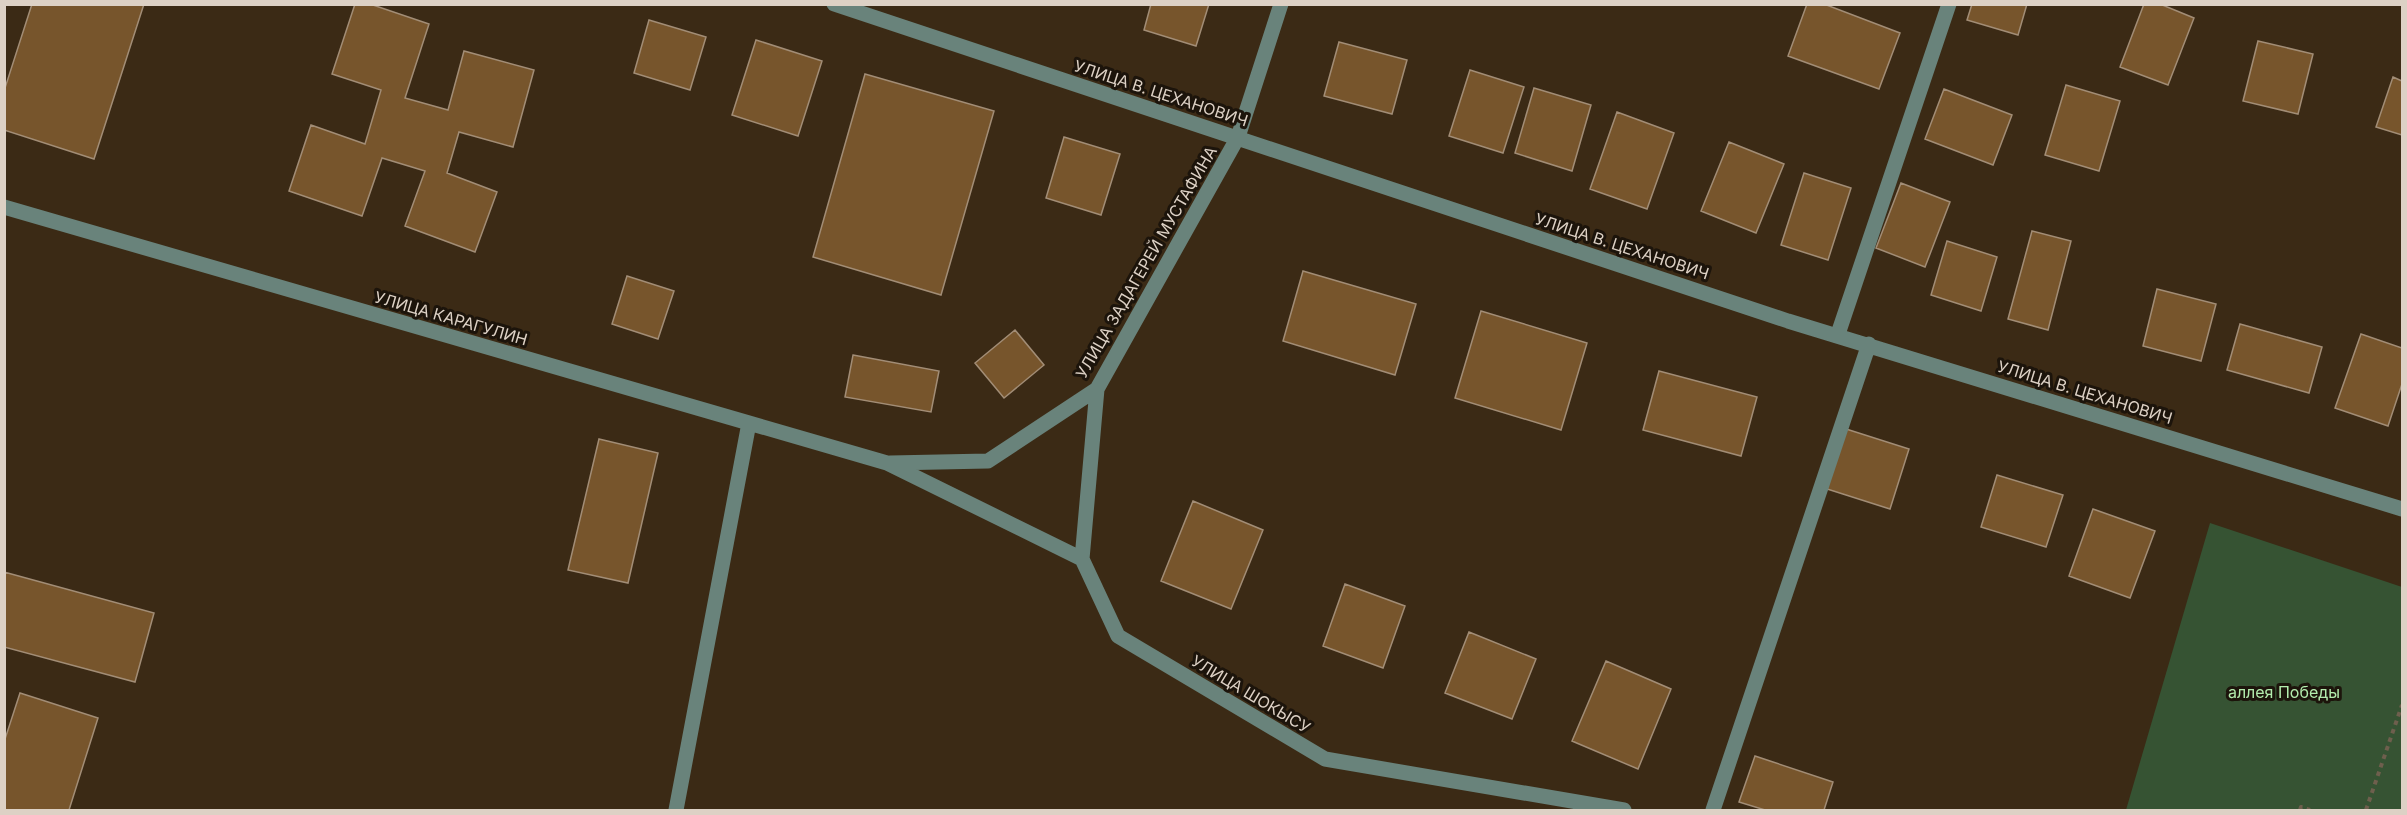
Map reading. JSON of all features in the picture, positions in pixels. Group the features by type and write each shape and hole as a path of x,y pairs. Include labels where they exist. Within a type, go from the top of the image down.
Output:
{"street":[{"name":"УЛИЦА В. ЦЕХАНОВИЧ","path":"834,4 1788,321 1838,334 2403,509"},
{"name":"УЛИЦА ЗАДАГЕРЕЙ МУСТАФИНА","path":"887,463 988,462 1097,389 1238,137 1281,4"},
{"path":"1838,334 1948,4"},
{"name":"УЛИЦА КАРАГУЛИН","path":"4,207 887,463"},
{"path":"1713,810 1869,344"},
{"path":"887,463 1082,559 1097,389"},
{"path":"676,810 749,423"},
{"name":"УЛИЦА ШОКЫСУ","path":"1082,559 1118,636 1325,759 1624,810"}],"path":[{"path":"2366,810 2403,705"},
{"path":"2300,810 2301,807 2310,810"}],"green space":[{"name":"аллея Победы","path":"2210,523 2402,587 2402,810 2126,810"}],"building":[{"path":"32,4 144,4 94,159 4,130 4,91"},
{"path":"355,4 370,4 429,24 405,98 448,110 464,51 534,70 513,147 459,132 447,173 497,192 475,252 405,226 425,171 382,158 362,216 289,191 311,125 365,144 381,90 332,74"},
{"path":"1151,4 1209,4 1196,46 1144,30"},
{"path":"1807,4 1824,4 1900,33 1879,89 1788,56"},
{"path":"1972,4 2027,4 2018,35 1967,20"},
{"path":"2144,4 2160,4 2194,18 2168,85 2120,67"},
{"path":"649,20 706,37 690,90 634,73"},
{"path":"756,40 822,61 798,136 732,115"},
{"path":"2258,41 2313,54 2298,114 2243,101"},
{"path":"1339,42 1407,60 1392,114 1324,96"},
{"path":"1470,70 1524,87 1503,153 1449,136"},
{"path":"865,74 994,111 941,295 813,257"},
{"path":"2393,77 2402,81 2402,135 2376,127"},
{"path":"2066,85 2120,101 2099,171 2045,155"},
{"path":"1534,88 1591,105 1572,171 1515,153"},
{"path":"1944,89 2012,115 1993,165 1925,139"},
{"path":"1617,112 1674,133 1647,209 1590,189"},
{"path":"1064,137 1120,154 1101,215 1046,198"},
{"path":"1729,142 1784,164 1756,233 1701,211"},
{"path":"1804,173 1851,188 1828,260 1781,245"},
{"path":"1901,183 1950,202 1925,267 1876,248"},
{"path":"2032,231 2071,241 2048,330 2008,319"},
{"path":"1947,241 1997,257 1981,311 1931,295"},
{"path":"1303,271 1416,304 1395,375 1283,341"},
{"path":"627,276 674,291 658,339 612,324"},
{"path":"2157,289 2216,304 2201,361 2143,346"},
{"path":"1481,311 1587,343 1561,430 1455,398"},
{"path":"2240,324 2322,347 2309,393 2227,370"},
{"path":"1015,330 1044,365 1004,398 975,363"},
{"path":"2361,334 2402,348 2402,384 2388,426 2335,408"},
{"path":"853,355 939,371 931,412 845,397"},
{"path":"1659,371 1757,397 1741,456 1643,430"},
{"path":"1843,428 1909,449 1890,509 1824,488"},
{"path":"599,439 658,453 628,583 568,570"},
{"path":"1997,475 2063,495 2046,547 1981,527"},
{"path":"1193,501 1263,530 1231,609 1161,581"},
{"path":"2093,509 2155,531 2130,598 2069,576"},
{"path":"4,572 154,613 135,682 4,647"},
{"path":"1345,584 1405,606 1383,668 1323,646"},
{"path":"1469,632 1536,659 1512,719 1445,693"},
{"path":"1606,661 1671,689 1638,769 1572,741"},
{"path":"20,693 98,718 69,810 4,810 4,742"},
{"path":"1755,756 1833,782 1824,810 1765,810 1739,802"}]}
